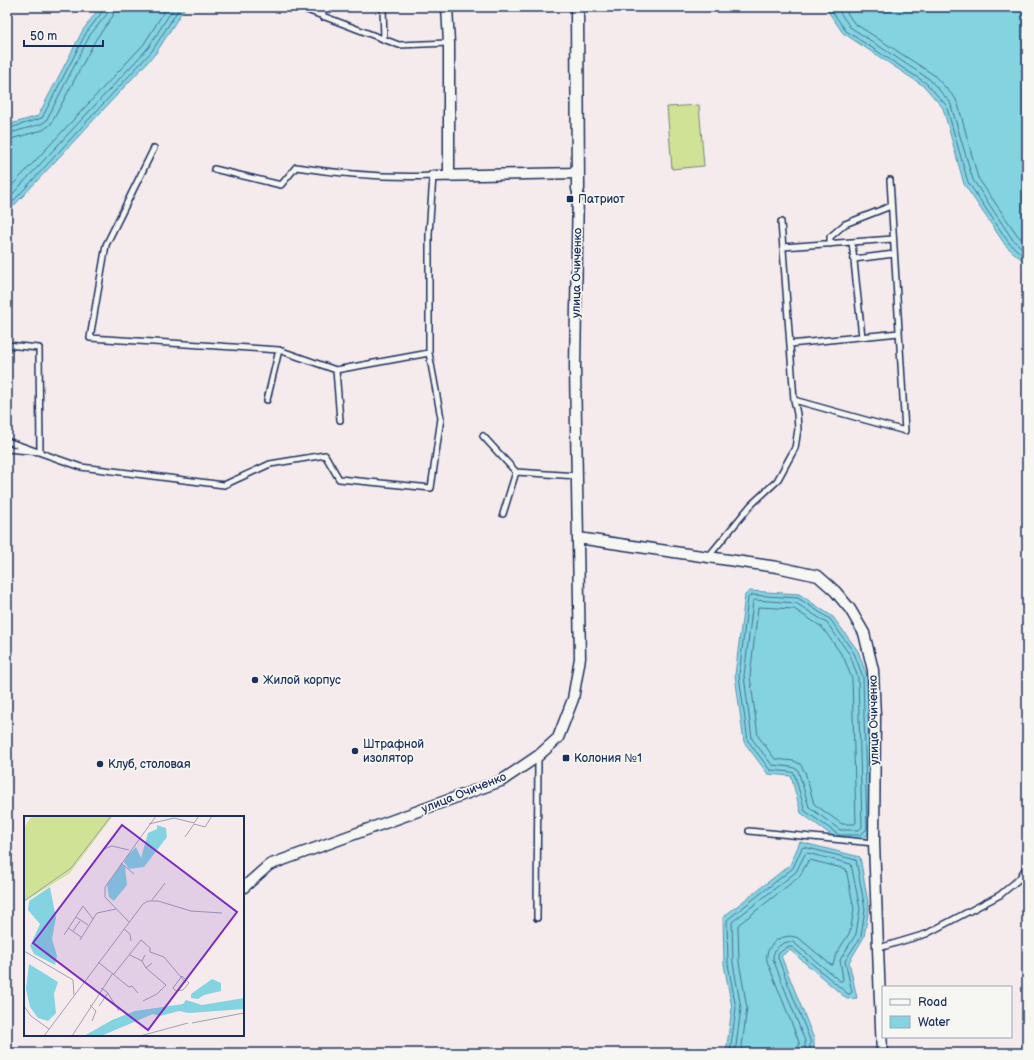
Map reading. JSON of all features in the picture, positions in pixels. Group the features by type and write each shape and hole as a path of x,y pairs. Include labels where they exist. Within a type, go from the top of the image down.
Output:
{"street":[{"path":"447,7 449,43 450,176"},
{"name":"улица Очиченко","path":"244,887 269,865 501,781 538,756 558,738 573,699 580,658 575,367 578,189 577,7"},
{"path":"433,176 578,173"},
{"name":"улица Очиченко","path":"578,538 777,567 818,576 835,591 850,609 864,633 872,670 875,717 874,843 882,1053"}],"lane":[{"path":"299,7 399,45 449,43"},
{"path":"322,7 323,17"},
{"path":"383,7 384,40"},
{"path":"154,148 106,246 90,338 279,350 336,370 429,353"},
{"path":"7,441 81,467 224,485 270,464 325,455 339,479 431,488 441,418 429,353 429,234 433,176 408,177 329,172 296,167 281,185 214,169"},
{"path":"794,400 905,431 890,180"},
{"path":"830,244 830,237 845,224 891,206"},
{"path":"707,557 751,505 777,481 795,448 798,429 794,400 781,222"},
{"path":"783,247 893,239"},
{"path":"852,242 862,337"},
{"path":"854,259 894,254"},
{"path":"790,344 899,333"},
{"path":"7,344 39,348 40,452"},
{"path":"267,400 279,350"},
{"path":"336,370 340,420"},
{"path":"483,436 516,472 577,476"},
{"path":"7,449 40,452"},
{"path":"503,514 516,472"},
{"path":"537,918 538,756"},
{"path":"749,831 874,843"},
{"path":"879,948 926,934 1000,895 1019,879 1027,866"}],"green space":[{"path":"699,105 704,166 672,169 667,107"}],"water":[{"path":"100,7 185,7 156,53 7,213 7,125 38,116 83,30"},
{"path":"825,7 1027,7 1027,264 1006,246 964,184 943,108 924,86 843,33"},
{"path":"750,591 799,594 833,617 858,651 867,676 871,833 861,839 837,839 801,813 791,776 768,774 744,742 735,675 745,595"},
{"path":"800,842 860,857 869,908 864,937 849,962 857,998 847,999 790,950 781,956 814,1039 814,1053 726,1053 732,1008 724,964 723,917 790,865"}],"place":[{"name":"Патриот","path":"570,199"},
{"name":"Жилой корпус","path":"255,680"},
{"name":"Штрафной изолятор","path":"355,751"},
{"name":"Колония №1","path":"566,758"},
{"name":"Клуб, столовая","path":"100,764"}]}
